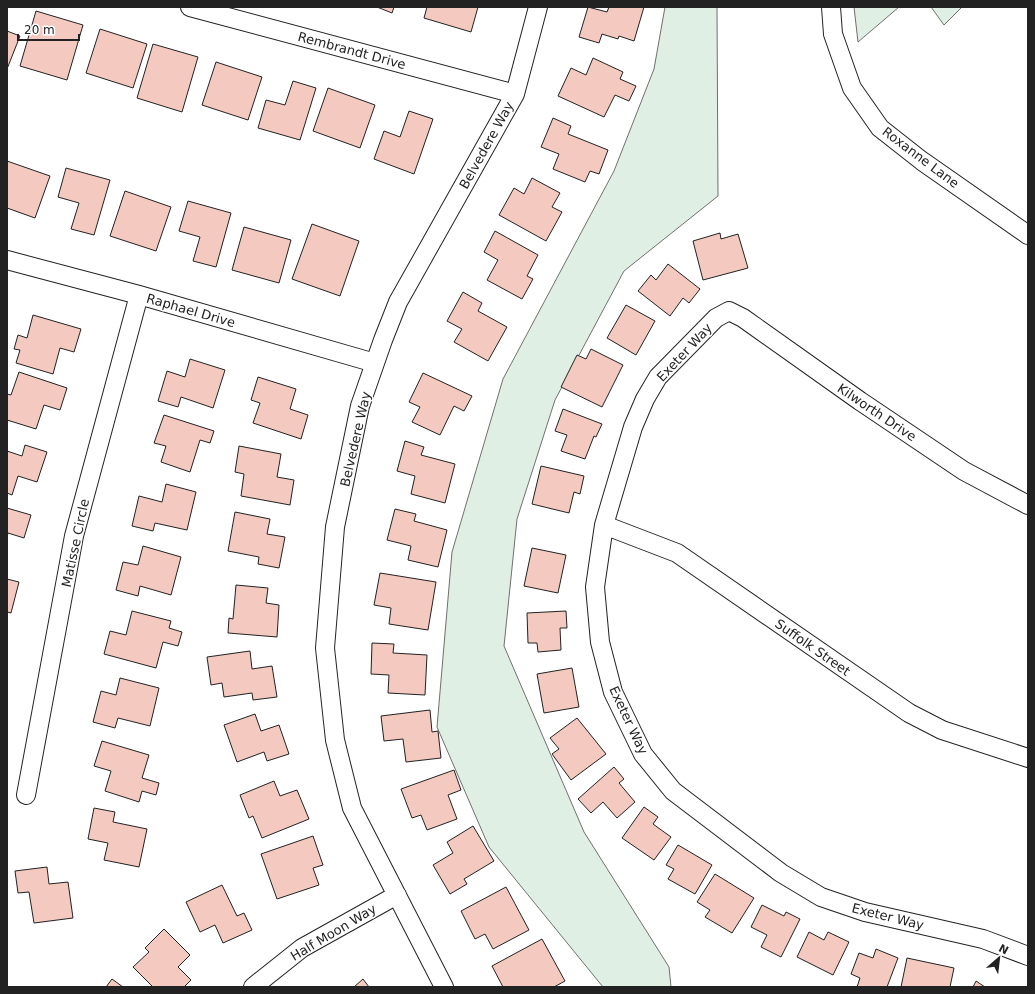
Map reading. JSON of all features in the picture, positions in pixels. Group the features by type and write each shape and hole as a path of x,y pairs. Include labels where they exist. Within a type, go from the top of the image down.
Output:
{"street":[{"name":"Rembrandt Drive","path":"190,7 514,94"},
{"name":"Belvedere Way","path":"444,987 352,808 335,740 325,648 335,527 360,406 398,302 514,94 538,7"},
{"name":"Roxanne Lane","path":"831,7 832,34 852,88 880,128 922,161 1028,235"},
{"name":"Raphael Drive","path":"7,260 139,295 375,363"},
{"name":"Matisse Circle","path":"26,795 74,536 139,295"},
{"name":"Kilworth Drive","path":"729,311 743,318 860,401 964,471 1028,505"},
{"name":"Exeter Way","path":"729,311 716,318 658,377 645,399 633,427 604,525 595,587 600,642 613,692 643,754 674,791 781,873 821,897 865,912 983,939 1028,956"},
{"name":"Suffolk Street","path":"604,525 677,553 909,713 942,730 1028,758"},
{"name":"Half Moon Way","path":"253,987 302,948 397,895"}],"green space":[{"path":"665,7 717,7 718,196 624,271 555,400 517,519 504,646 584,832 669,967 671,987 603,987 489,847 437,727 452,552 503,379 614,171 654,69"},
{"path":"854,7 899,7 858,42"},
{"path":"931,7 962,7 944,25"}],"building":[{"path":"377,7 394,7 392,13"},
{"path":"427,7 478,7 471,32 424,18"},
{"path":"588,7 607,12 609,7 644,7 634,41 619,36 618,39 602,34 599,43 579,37"},
{"path":"36,11 83,25 67,80 20,66"},
{"path":"100,29 147,44 133,88 86,73"},
{"path":"7,31 20,36 7,69"},
{"path":"153,44 198,57 182,112 137,98"},
{"path":"593,58 623,72 620,79 636,86 629,101 615,95 604,117 558,96 571,68 586,75"},
{"path":"216,62 262,77 248,120 202,105"},
{"path":"293,81 316,88 300,140 258,128 266,100 285,105"},
{"path":"328,88 375,105 360,148 313,131"},
{"path":"409,111 433,119 414,174 374,159 384,131 400,137"},
{"path":"553,118 571,126 568,134 608,150 599,174 590,171 585,182 553,169 559,154 541,147"},
{"path":"7,161 50,176 35,218 7,208"},
{"path":"66,168 110,180 94,235 71,229 79,203 58,197"},
{"path":"532,178 560,193 552,207 562,212 546,241 499,215 514,188 524,194"},
{"path":"125,191 171,207 156,251 110,236"},
{"path":"188,201 231,213 216,267 193,261 200,237 179,231"},
{"path":"312,224 359,241 340,296 292,279"},
{"path":"244,227 291,240 279,283 232,270"},
{"path":"495,231 538,255 527,276 533,279 522,299 487,280 498,260 484,252"},
{"path":"720,233 721,239 738,234 748,268 703,280 693,241"},
{"path":"668,264 700,289 689,303 683,298 670,316 638,291 651,275 656,280"},
{"path":"463,292 482,303 478,311 507,327 488,361 454,342 462,329 447,321"},
{"path":"626,305 655,321 636,355 607,338"},
{"path":"33,315 81,329 74,352 60,348 53,374 16,363 20,350 14,349 18,335 27,338"},
{"path":"591,349 623,365 602,407 561,387 577,355 586,359"},
{"path":"190,359 225,370 213,408 181,397 178,407 158,401 167,371 185,377"},
{"path":"19,372 67,388 60,410 44,405 36,429 7,420 7,394 11,395"},
{"path":"423,373 472,396 464,411 454,406 440,435 412,422 420,407 409,402"},
{"path":"258,377 296,389 290,409 308,415 301,439 253,423 260,403 251,400"},
{"path":"563,409 602,424 596,437 594,436 585,459 561,451 567,435 555,431"},
{"path":"164,415 214,431 210,443 200,440 190,472 161,462 166,446 154,443"},
{"path":"405,441 424,447 421,455 455,464 445,503 411,494 415,476 397,471"},
{"path":"25,445 47,452 37,482 18,476 12,495 7,493 7,451 22,456"},
{"path":"239,446 281,454 277,477 294,480 290,505 241,496 244,474 235,472"},
{"path":"541,466 584,476 580,494 574,492 569,513 532,504"},
{"path":"166,484 196,492 187,530 155,523 153,531 132,526 139,496 162,502"},
{"path":"7,508 31,515 24,538 8,533 7,537"},
{"path":"395,509 416,514 414,521 447,530 438,567 408,560 411,546 387,540"},
{"path":"235,512 270,519 267,534 285,537 279,568 258,564 259,557 228,551"},
{"path":"143,546 181,557 171,595 140,586 138,596 116,590 123,562 138,565"},
{"path":"532,548 566,555 558,593 524,586"},
{"path":"380,573 436,582 428,630 389,624 391,608 374,605"},
{"path":"7,579 19,582 11,613 7,612"},
{"path":"236,585 268,588 266,603 279,605 277,637 228,633 229,618 233,619"},
{"path":"132,611 171,621 169,628 182,632 178,646 163,642 156,668 104,654 110,631 126,635"},
{"path":"566,611 567,628 560,628 561,650 538,652 537,643 528,643 527,613"},
{"path":"372,643 394,644 393,653 427,655 425,695 388,693 389,675 371,674"},
{"path":"250,651 252,669 272,666 277,697 253,700 252,693 224,697 222,683 211,685 207,657"},
{"path":"572,668 579,707 544,713 537,674"},
{"path":"120,678 159,688 150,726 118,718 115,728 93,722 101,691 116,695"},
{"path":"430,710 432,732 438,731 441,758 406,762 403,739 384,741 381,716"},
{"path":"255,714 261,731 279,725 289,754 267,761 264,752 237,762 224,725"},
{"path":"577,718 606,754 571,780 552,754 559,749 550,738"},
{"path":"102,741 149,755 142,778 159,783 156,795 142,791 139,802 105,791 111,771 94,766"},
{"path":"614,767 624,779 619,783 635,802 617,818 603,802 591,813 578,799"},
{"path":"454,770 461,790 448,795 457,819 427,830 421,815 412,818 401,789"},
{"path":"274,781 280,796 297,790 309,819 262,838 253,816 249,818 240,795"},
{"path":"644,807 658,817 653,824 671,837 654,860 622,838"},
{"path":"94,808 115,812 113,822 147,829 139,867 104,860 108,843 88,839"},
{"path":"473,826 494,861 464,879 467,884 450,894 433,865 453,853 447,842"},
{"path":"313,836 323,865 313,868 319,885 277,899 261,854"},
{"path":"678,845 712,865 695,894 668,879 674,869 666,865"},
{"path":"47,867 49,884 68,882 73,918 34,923 29,892 18,893 15,871"},
{"path":"715,874 754,898 732,933 705,917 710,910 697,902"},
{"path":"222,885 237,916 244,913 252,930 223,943 215,925 200,932 186,902"},
{"path":"506,887 529,930 493,949 485,934 475,939 461,911"},
{"path":"762,905 784,916 786,912 800,919 781,957 761,947 767,935 751,927"},
{"path":"164,929 190,955 178,967 191,980 184,987 153,987 133,967 149,952 145,948"},
{"path":"809,932 824,940 828,932 849,942 833,975 797,957"},
{"path":"542,939 565,981 554,987 503,987 492,966"},
{"path":"876,949 898,958 887,987 857,987 860,978 851,974 859,953 873,958"},
{"path":"907,958 954,968 950,987 901,987"},
{"path":"112,979 123,987 106,987"},
{"path":"363,979 369,987 354,987"},
{"path":"976,981 985,987 973,987"}]}
